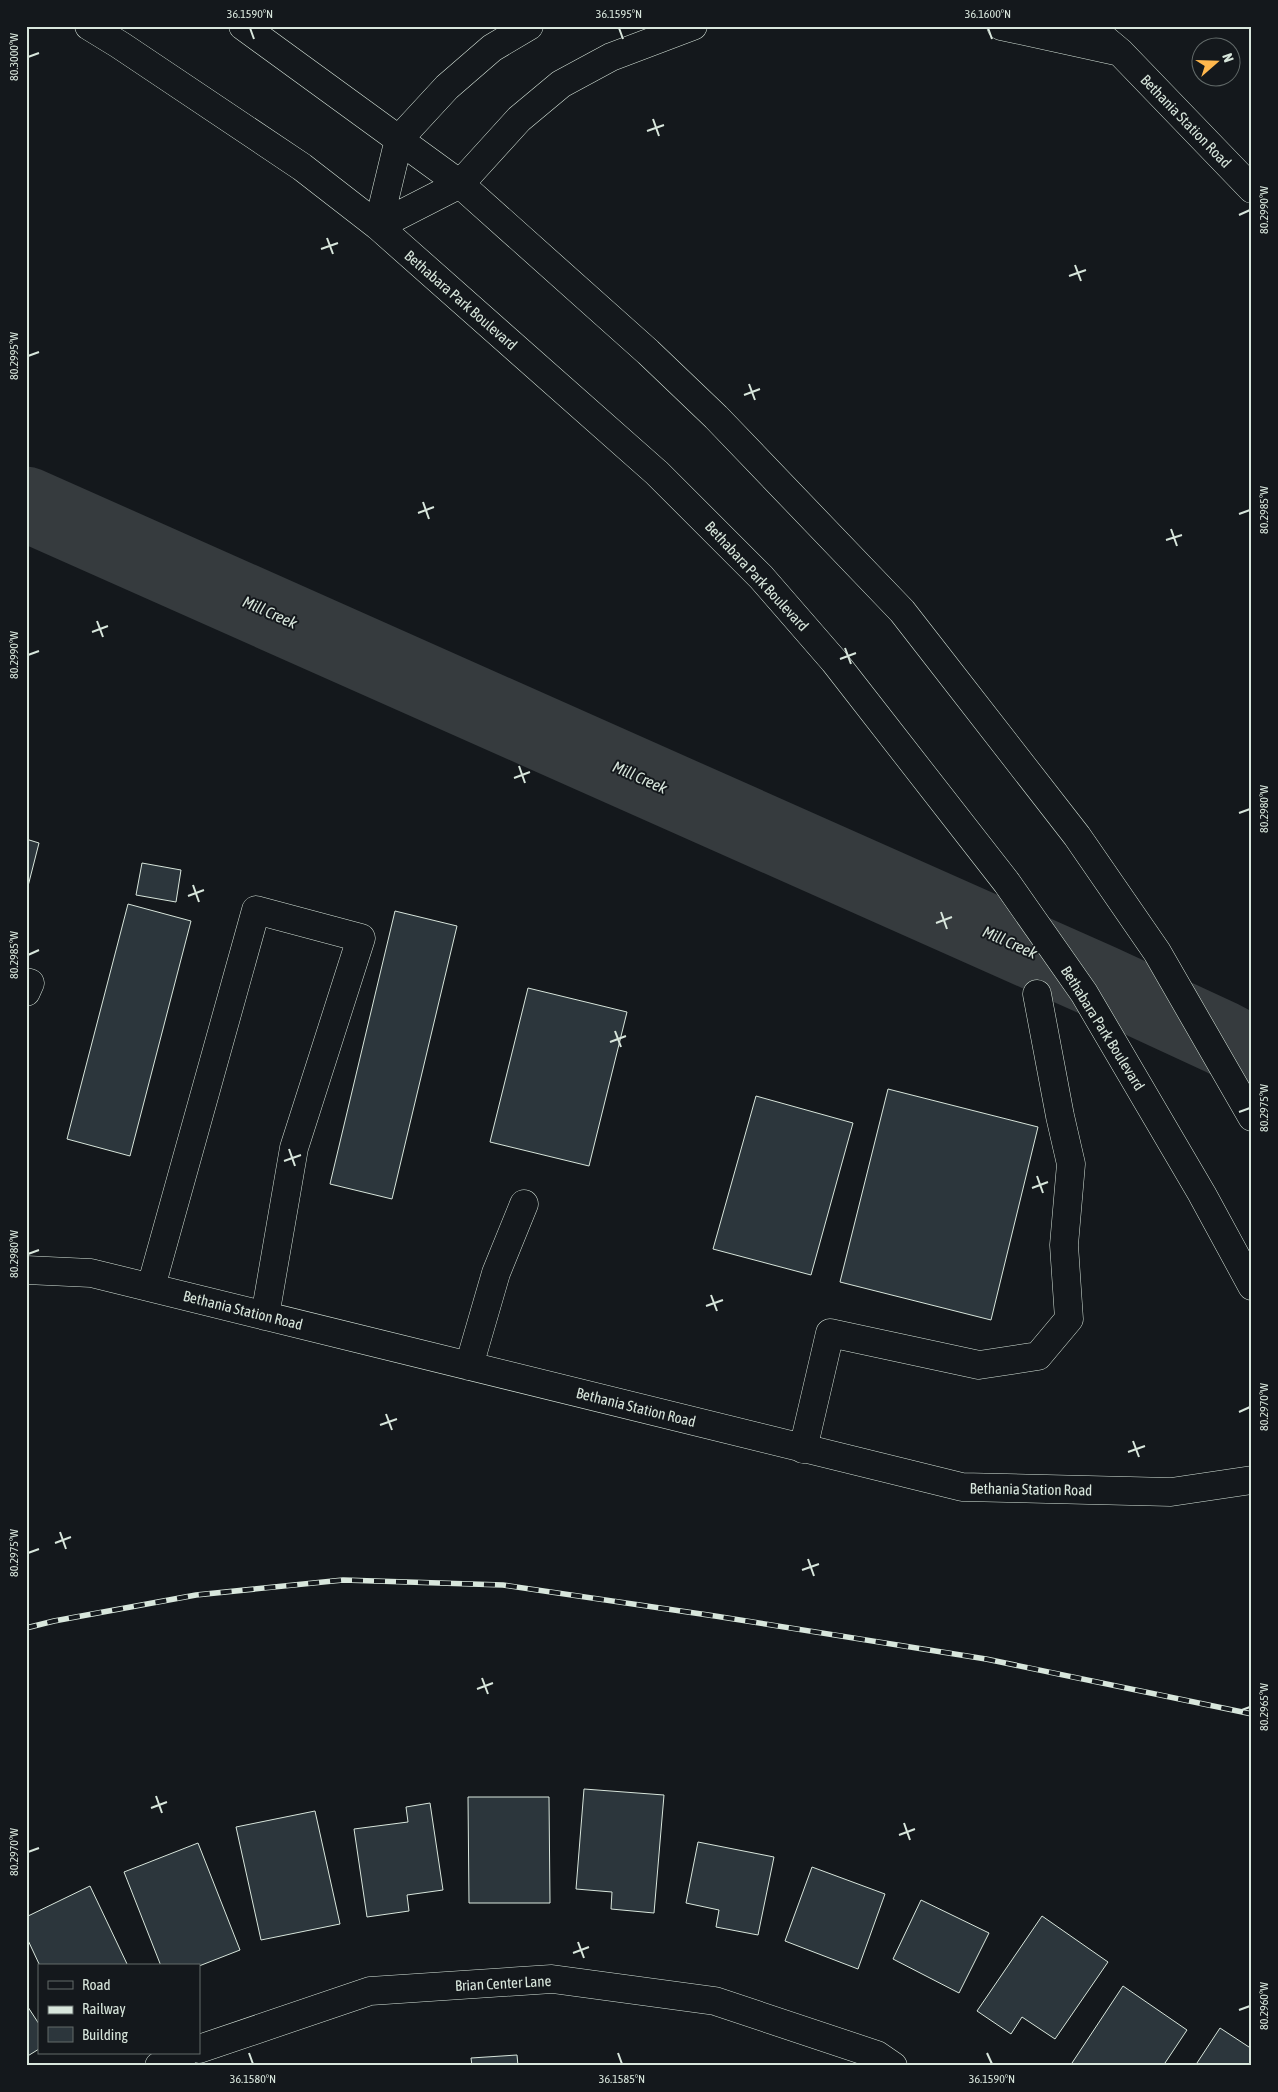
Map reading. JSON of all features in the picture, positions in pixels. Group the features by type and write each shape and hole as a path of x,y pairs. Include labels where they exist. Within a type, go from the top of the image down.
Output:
{"street":[{"name":"Bethabara Park Boulevard","path":"89,26 302,167 378,226 658,474 761,577 834,660 1007,883 1084,993 1202,1194 1252,1286"},
{"path":"243,26 460,184 648,352 716,417 902,611 1076,836 1157,952 1252,1117"},
{"path":"378,226 399,140 447,88 492,48 529,26"},
{"path":"378,226 460,184 519,118 561,84 610,57 693,26"},
{"path":"1001,26 1120,52"},
{"name":"Bethania Station Road","path":"1089,26 1120,52 1252,189"},
{"path":"151,1288 256,910 361,938 294,1148 265,1316"},
{"path":"26,982 30,983 26,992"},
{"path":"804,1448 830,1333 979,1365 1038,1356 1068,1319 1064,1245 1071,1164 1037,994"},
{"path":"469,1366 496,1273 524,1204"},
{"name":"Bethania Station Road","path":"26,1270 91,1273 962,1487 1171,1492 1252,1480"},
{"name":"Brian Center Lane","path":"200,2049 370,1991 552,1979 715,2002 877,2055 893,2066"},
{"path":"159,2066 183,2054"}],"building":[{"path":"26,839 39,843 26,894"},
{"path":"142,863 181,870 176,902 136,895"},
{"path":"128,904 191,921 130,1156 67,1139"},
{"path":"395,911 457,926 392,1199 330,1184"},
{"path":"528,988 627,1012 589,1166 490,1142"},
{"path":"888,1089 1038,1127 991,1320 840,1282"},
{"path":"756,1096 853,1123 811,1275 713,1249"},
{"path":"584,1789 664,1795 654,1913 611,1909 612,1892 576,1889"},
{"path":"468,1797 549,1797 550,1903 469,1903"},
{"path":"430,1803 443,1890 407,1895 409,1911 367,1917 354,1829 408,1822 406,1807"},
{"path":"315,1811 340,1924 261,1940 236,1827"},
{"path":"698,1842 774,1857 758,1935 716,1927 719,1910 686,1903"},
{"path":"198,1843 240,1950 200,1966 200,1964 160,1964 124,1872"},
{"path":"812,1867 885,1894 858,1969 785,1941"},
{"path":"90,1886 127,1964 39,1964 26,1936 26,1917"},
{"path":"921,1900 989,1933 959,1993 893,1959"},
{"path":"1042,1916 1108,1962 1055,2039 1022,2017 1011,2034 977,2011"},
{"path":"1123,1986 1187,2030 1163,2066 1070,2066"},
{"path":"26,2004 38,2022 38,2050 26,2057"},
{"path":"1220,2028 1252,2049 1252,2066 1195,2066"},
{"path":"517,2055 518,2066 472,2066 471,2058"}],"waterway":[{"name":"Mill Creek","path":"26,504 1101,982 1222,1038 1252,1054"}],"railway":[{"path":"26,1628 54,1621 196,1595 343,1580 503,1585 986,1659 1252,1714"}]}
